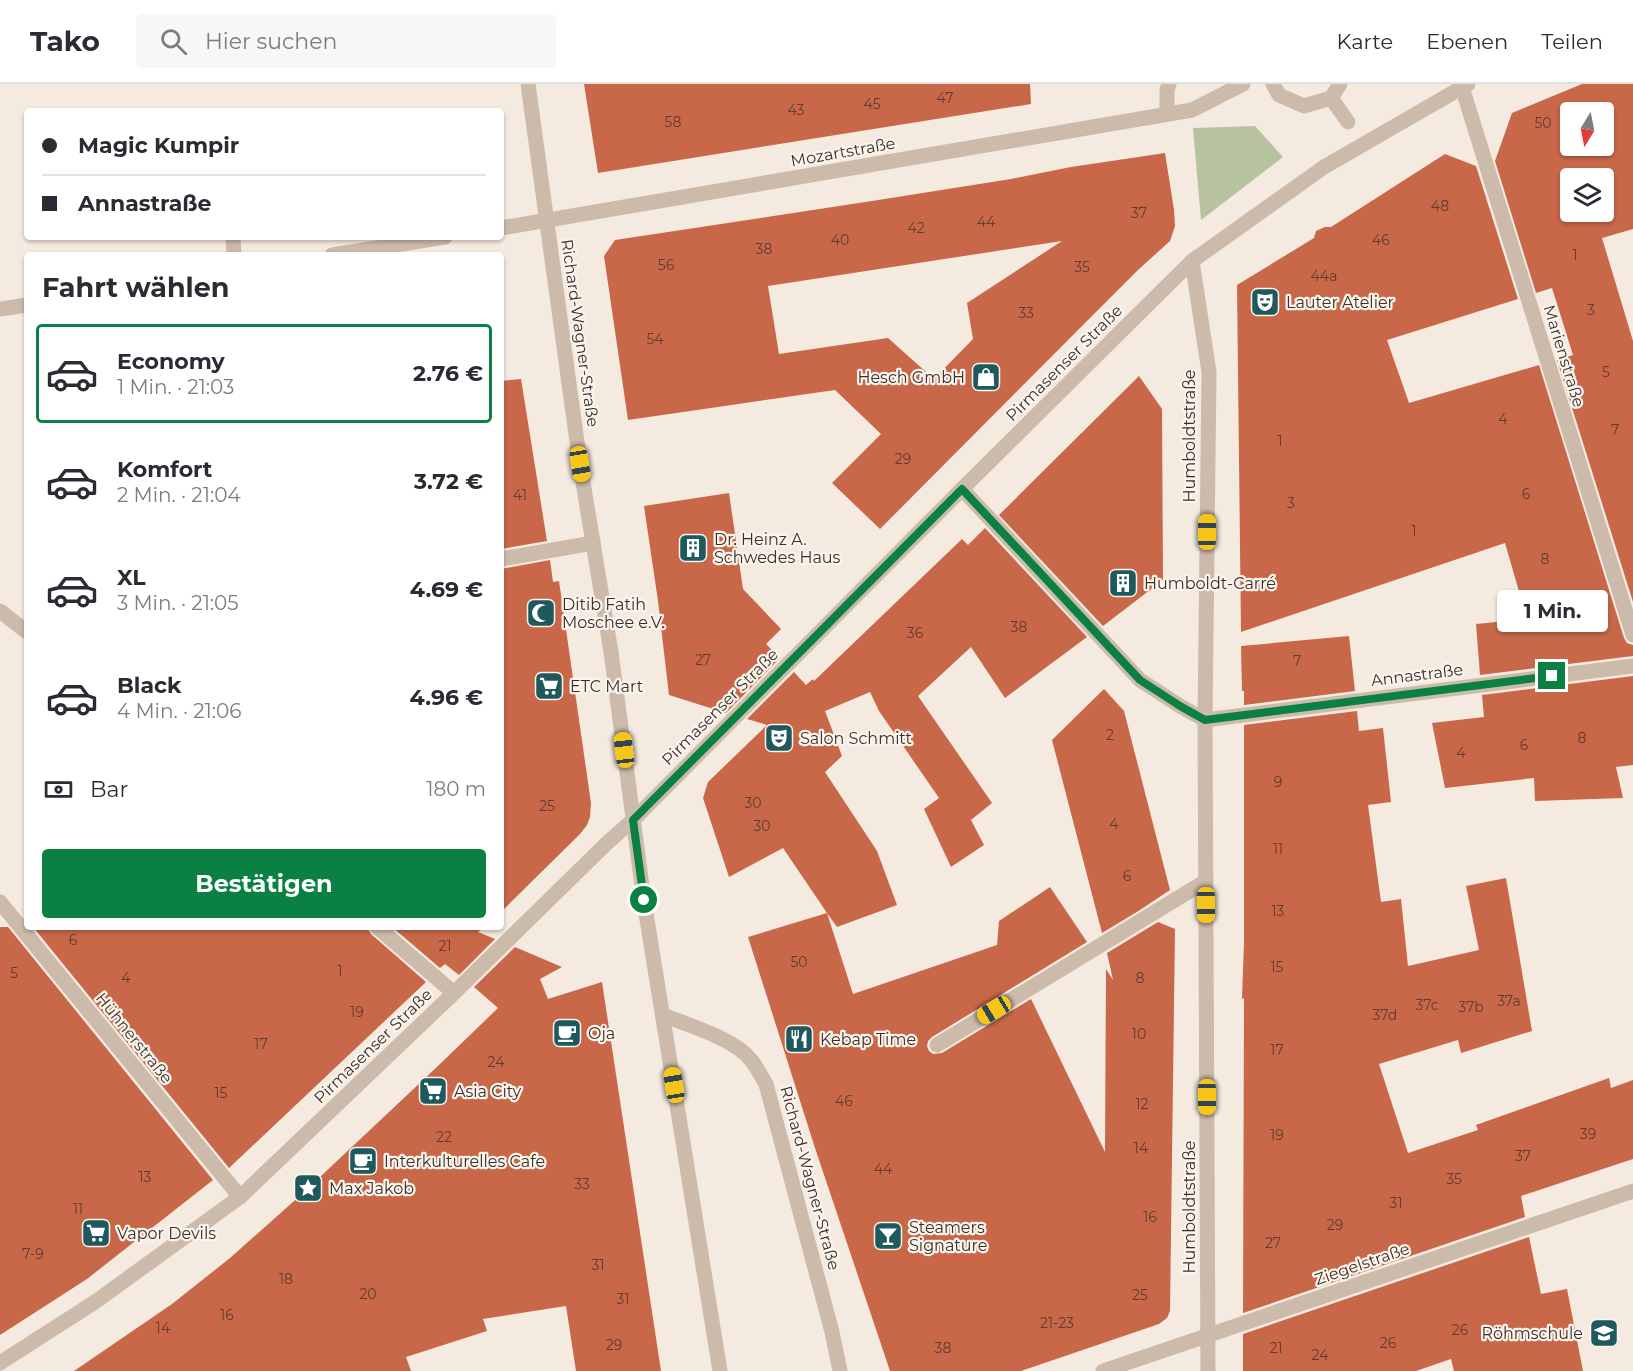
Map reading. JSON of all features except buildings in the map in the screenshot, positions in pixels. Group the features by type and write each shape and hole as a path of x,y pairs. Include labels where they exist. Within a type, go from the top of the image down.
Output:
{"street":[{"name":"Richard-Wagner-Straße","path":"528,84 580,464 611,652 644,900 720,1371"},
{"path":"1167,114 1169,84"},
{"name":"Mozartstraße","path":"504,227 1192,110 1243,84"},
{"path":"1274,84 1279,95 1304,106 1331,98 1340,84"},
{"name":"Pirmasenser Straße","path":"0,1363 95,1302 240,1197 633,820 1192,261 1324,167 1464,85"},
{"name":"Marienstraße","path":"1464,85 1633,635"},
{"path":"1331,98 1348,122"},
{"path":"351,252 426,240"},
{"name":"Humboldtstraße","path":"1192,261 1209,372 1205,720 1208,1371"},
{"path":"0,309 24,305"},
{"path":"962,489 1140,680 1205,720"},
{"path":"504,558 593,543"},
{"path":"0,611 24,630"},
{"name":"Annastraße","path":"1205,720 1633,666"},
{"path":"937,1045 1206,881"},
{"name":"Hühnerstraße","path":"0,902 240,1197"},
{"path":"380,930 454,993"},
{"name":"Richard-Wagner-Straße","path":"663,1014 736,1047 751,1059 766,1084 829,1320 840,1371"},
{"name":"Ziegelstraße","path":"1103,1371 1633,1191"}],"green space":[{"path":"1255,126 1283,157 1201,220 1193,128"}],"place":[{"name":"Lauter Atelier","path":"1265,302"},
{"name":"Hesch GmbH","path":"986,377"},
{"name":"Dr. Heinz A. Schwedes Haus","path":"693,548"},
{"name":"Humboldt-Carré","path":"1123,583"},
{"name":"Ditib Fatih Moschee e.V.","path":"541,613"},
{"name":"ETC Mart","path":"549,686"},
{"name":"Salon Schmitt","path":"779,738"},
{"name":"Oja","path":"567,1033"},
{"name":"Kebap Time","path":"799,1039"},
{"name":"Asia City","path":"433,1091"},
{"name":"Interkulturelles Cafe","path":"363,1161"},
{"name":"Max Jakob","path":"308,1188"},
{"name":"Vapor Devils","path":"96,1233"},
{"name":"Steamers Signature","path":"888,1236"},
{"name":"Röhmschule","path":"1604,1333"}],"route":[{"path":"644,900 633,820 962,489 1140,680 1205,720 1552,676"}]}
